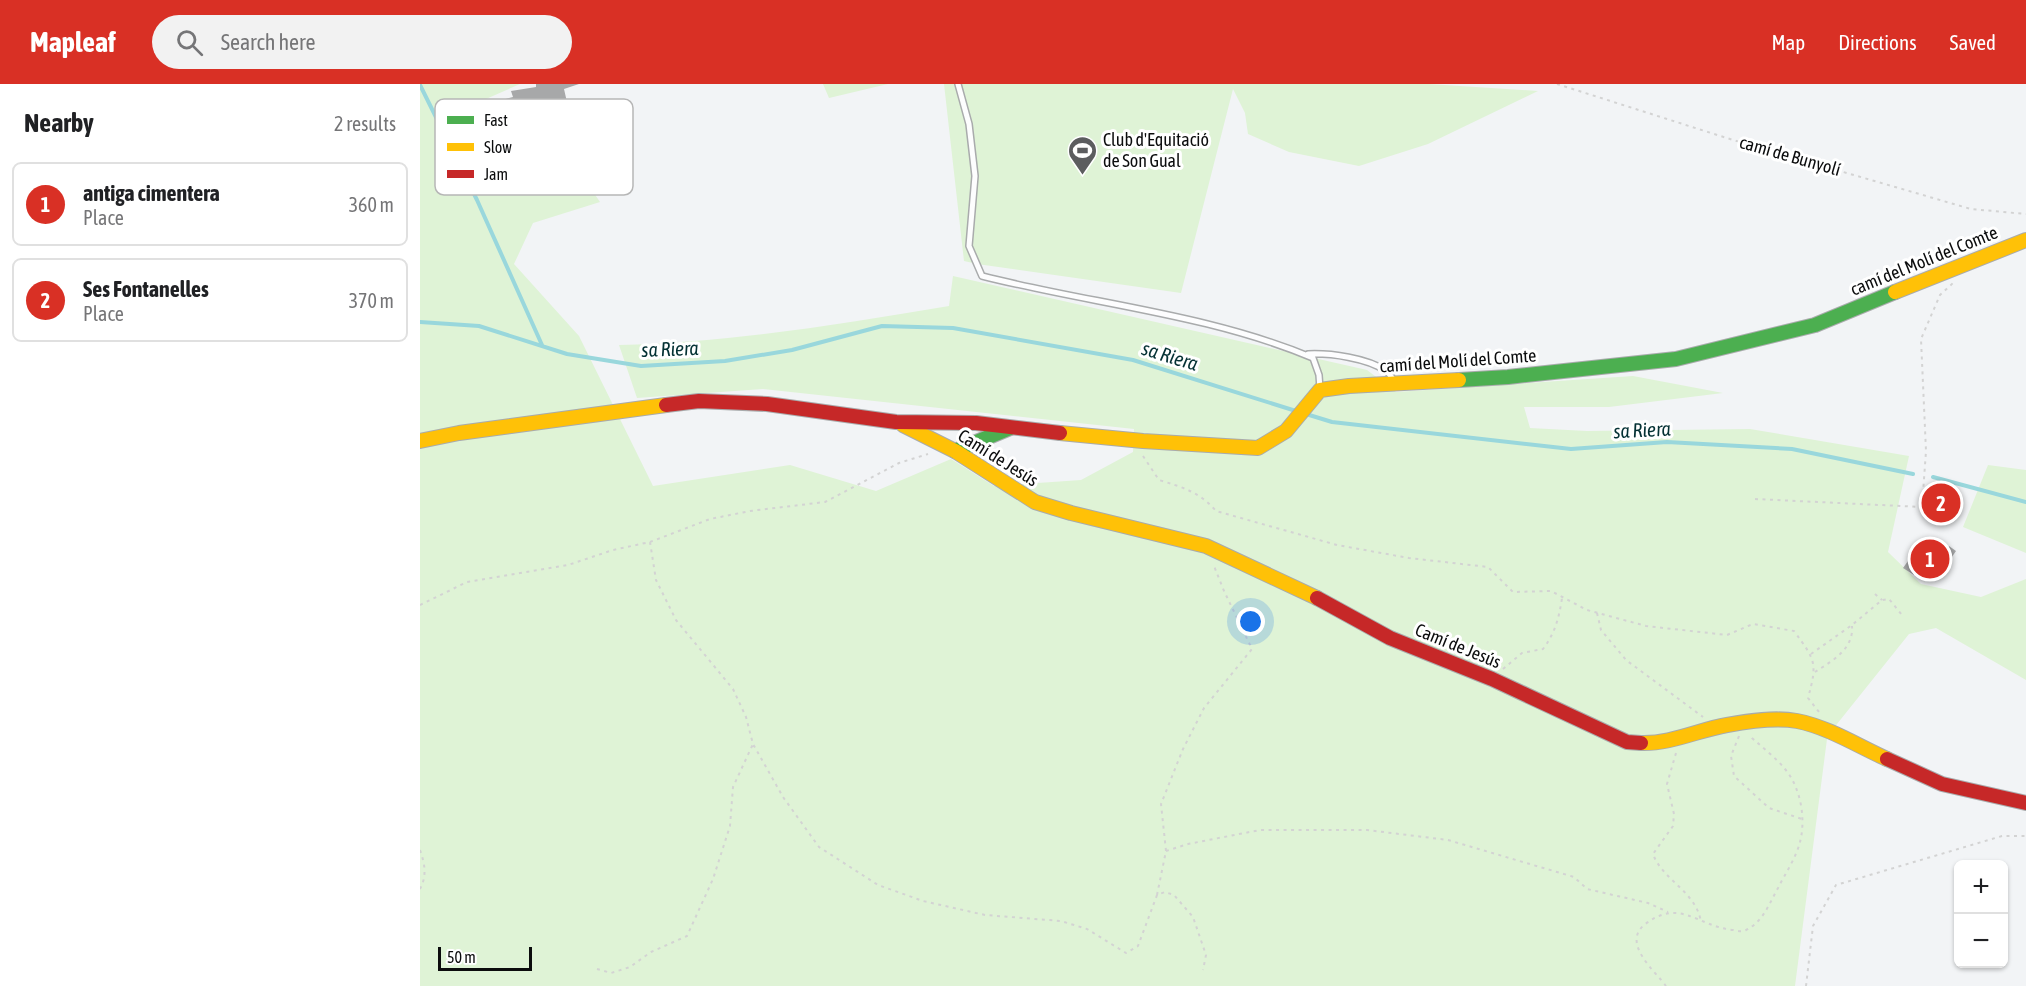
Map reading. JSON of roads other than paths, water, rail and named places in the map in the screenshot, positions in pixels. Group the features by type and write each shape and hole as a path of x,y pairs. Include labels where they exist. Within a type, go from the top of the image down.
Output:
{"street":[{"name":"camí del Molí del Comte","path":"1317,394 1395,384 1508,377 1676,359 1815,325 2026,240"},
{"path":"420,441 459,433 699,401 767,404 896,422 977,424 1143,441 1258,448 1286,431 1317,394"},
{"name":"Camí de Jesús","path":"896,422 957,450 982,469 1035,502 1206,546 1304,591 1390,638 1492,679 1627,742 1676,739 1718,728 1750,728 1761,720 1796,721 1821,728 1942,784 2026,803"},
{"path":"957,450 969,429 977,424"},
{"path":"957,450 1010,428"},
{"path":"982,469 982,446 987,437"}],"lane":[{"path":"958,84 969,124 975,176 969,246 982,276 1127,306 1277,343 1313,358 1319,375 1317,394"},
{"path":"1304,354 1323,353 1371,363 1388,372 1395,384"}],"waterway":[{"path":"420,85 435,115"},
{"path":"475,195 542,345"},
{"name":"sa Riera","path":"420,322 479,326 567,354 641,366 725,361 792,350 882,326 953,328 1133,360 1296,411"},
{"name":"sa Riera","path":"1306,414 1332,422 1571,449 1667,442 1792,449 1913,474"},
{"name":"sa Riera","path":"1933,477 2026,502"}],"place":[{"name":"Club d'Equitació de Son Gual","path":"1082,176"},
{"name":"Ses Fontanelles","path":"1941,503"},
{"name":"antiga cimentera","path":"1930,559"}]}
